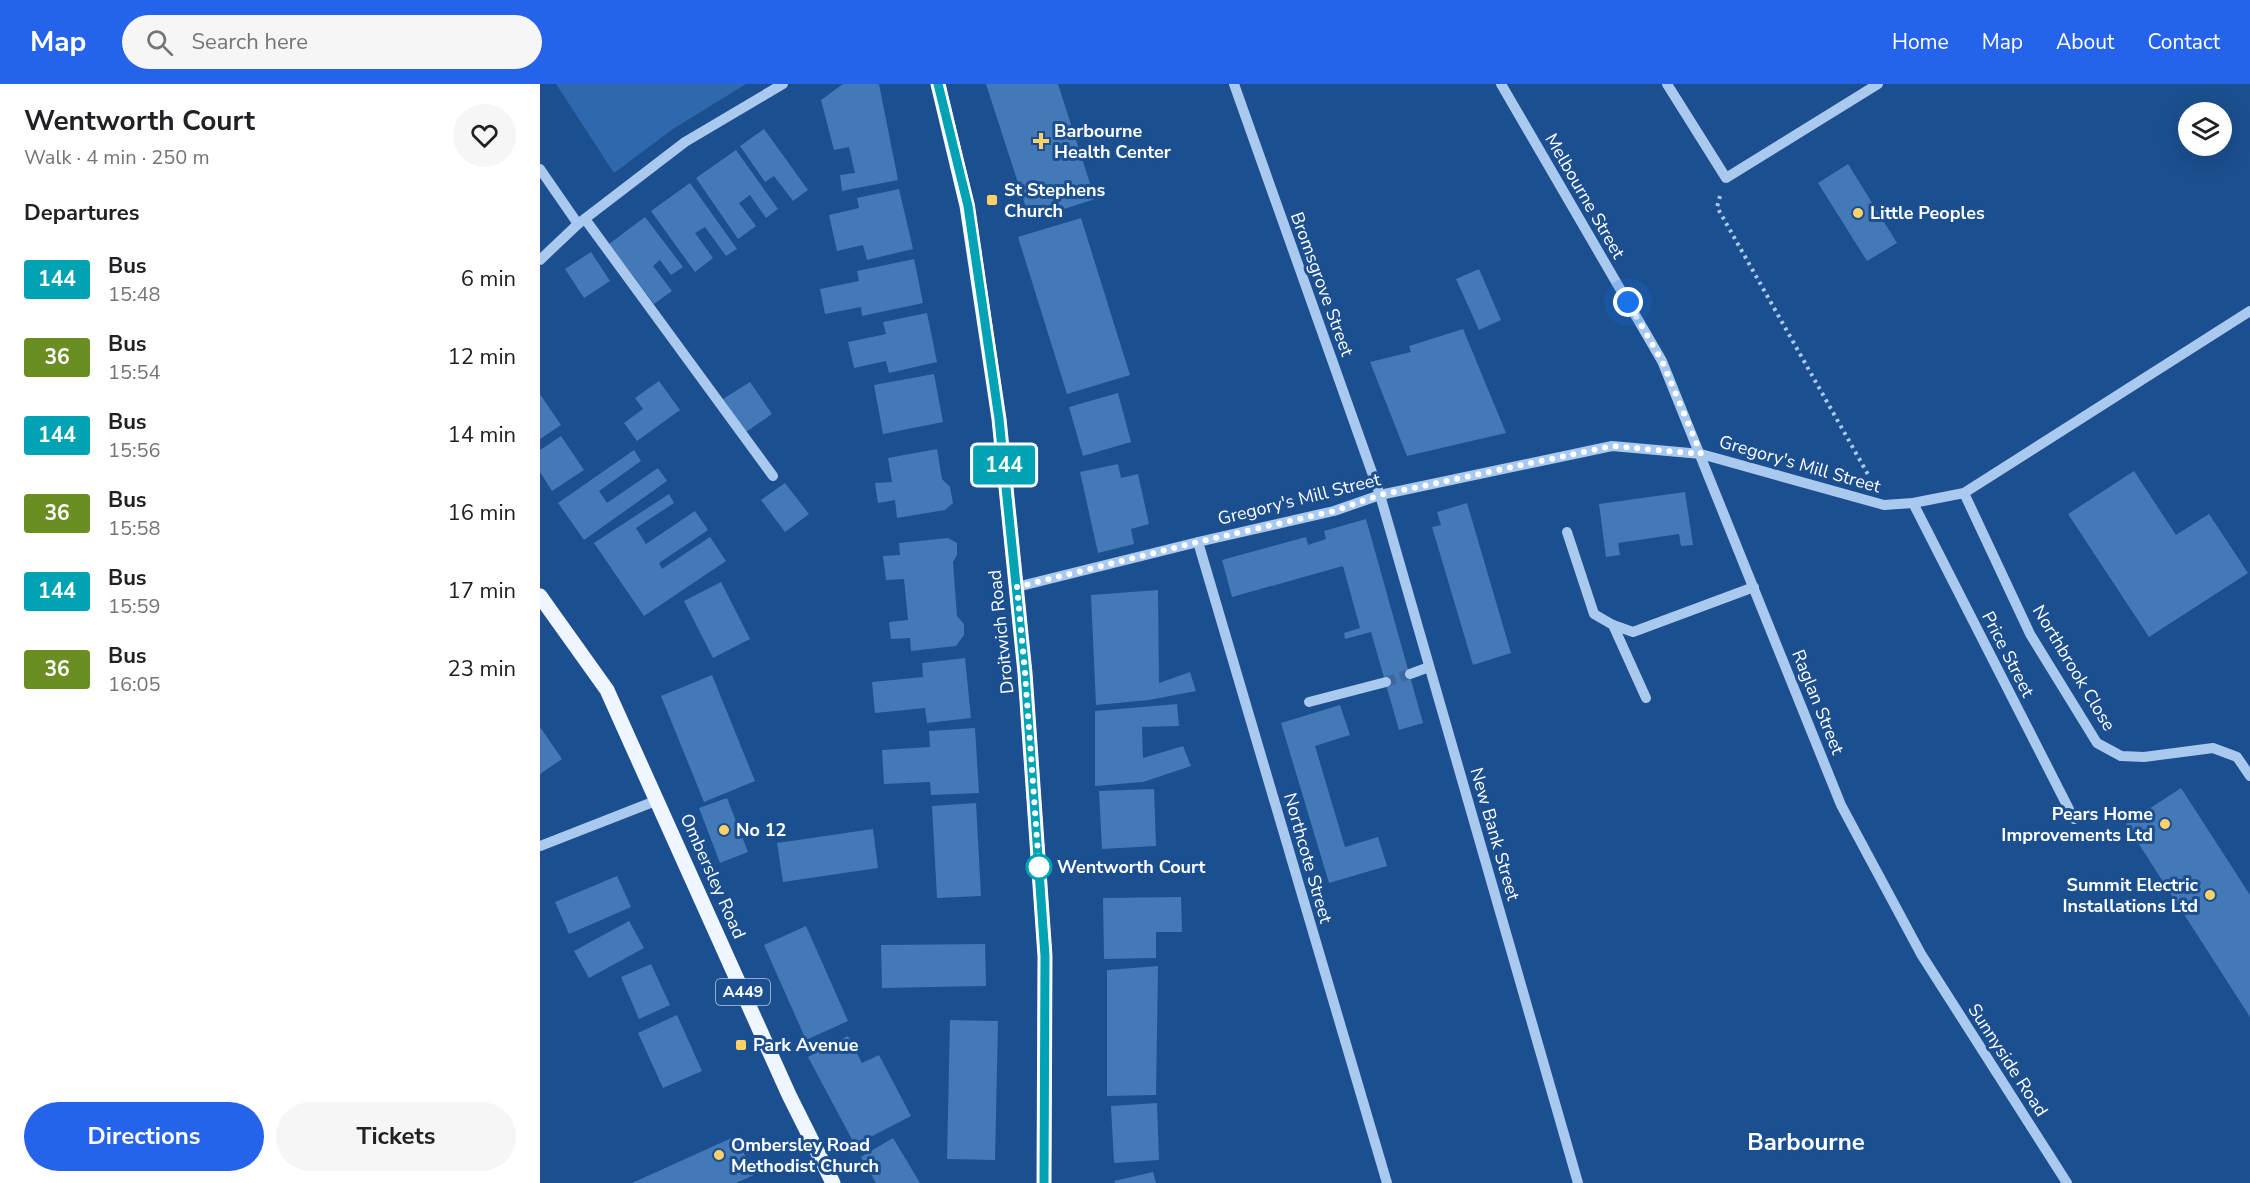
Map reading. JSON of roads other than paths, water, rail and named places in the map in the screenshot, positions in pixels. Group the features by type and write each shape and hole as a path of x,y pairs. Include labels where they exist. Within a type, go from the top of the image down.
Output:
{"main road":[{"name":"Droitwich Road","path":"938,84 968,206 999,419 1017,587 1045,956 1044,1183"},
{"name":"Ombersley Road","path":"540,596 607,690 789,1095 832,1183"}],"street":[{"path":"540,260 581,222 685,142 783,84"},
{"name":"Bromsgrove Street","path":"1234,84 1380,495"},
{"name":"Melbourne Street","path":"1501,84 1662,361 1701,454"},
{"path":"1667,84 1726,178 1878,84"},
{"path":"540,169 773,476"},
{"name":"Gregory's Mill Street","path":"1017,587 1334,511 1380,495 1612,446 1701,454 1884,505 1913,503 1964,493 2250,311"},
{"name":"Raglan Street","path":"1701,454 1841,805 1921,954"},
{"name":"Northbrook Close","path":"1964,493 2030,634 2097,742 2121,756 2144,757 2213,748 2237,757 2250,776"},
{"name":"New Bank Street","path":"1380,495 1578,1183"},
{"name":"Price Street","path":"1913,503 2074,819"},
{"path":"1567,532 1594,614 1613,625 1633,632 1754,586"},
{"name":"Northcote Street","path":"1198,542 1387,1183"},
{"path":"1613,625 1646,698"},
{"path":"1410,674 1429,667"},
{"path":"1309,702 1386,682"},
{"path":"540,846 658,800"},
{"name":"Sunnyside Road","path":"1921,954 2067,1183"}],"tunnel":[{"path":"1386,682 1410,674"}],"place":[{"name":"Barbourne Health Center","path":"1041,141"},
{"name":"St Stephens Church","path":"992,200"},
{"name":"Little Peoples","path":"1858,213"},
{"name":"Pears Home Improvements Ltd","path":"2165,824"},
{"name":"No 12","path":"724,830"},
{"name":"Wentworth Court","path":"1039,867"},
{"name":"Summit Electric Installations Ltd","path":"2210,895"},
{"name":"Park Avenue","path":"741,1045"},
{"name":"Ombersley Road Methodist Church","path":"719,1155"}],"district":[{"name":"Barbourne","path":"1806,1142"}]}
